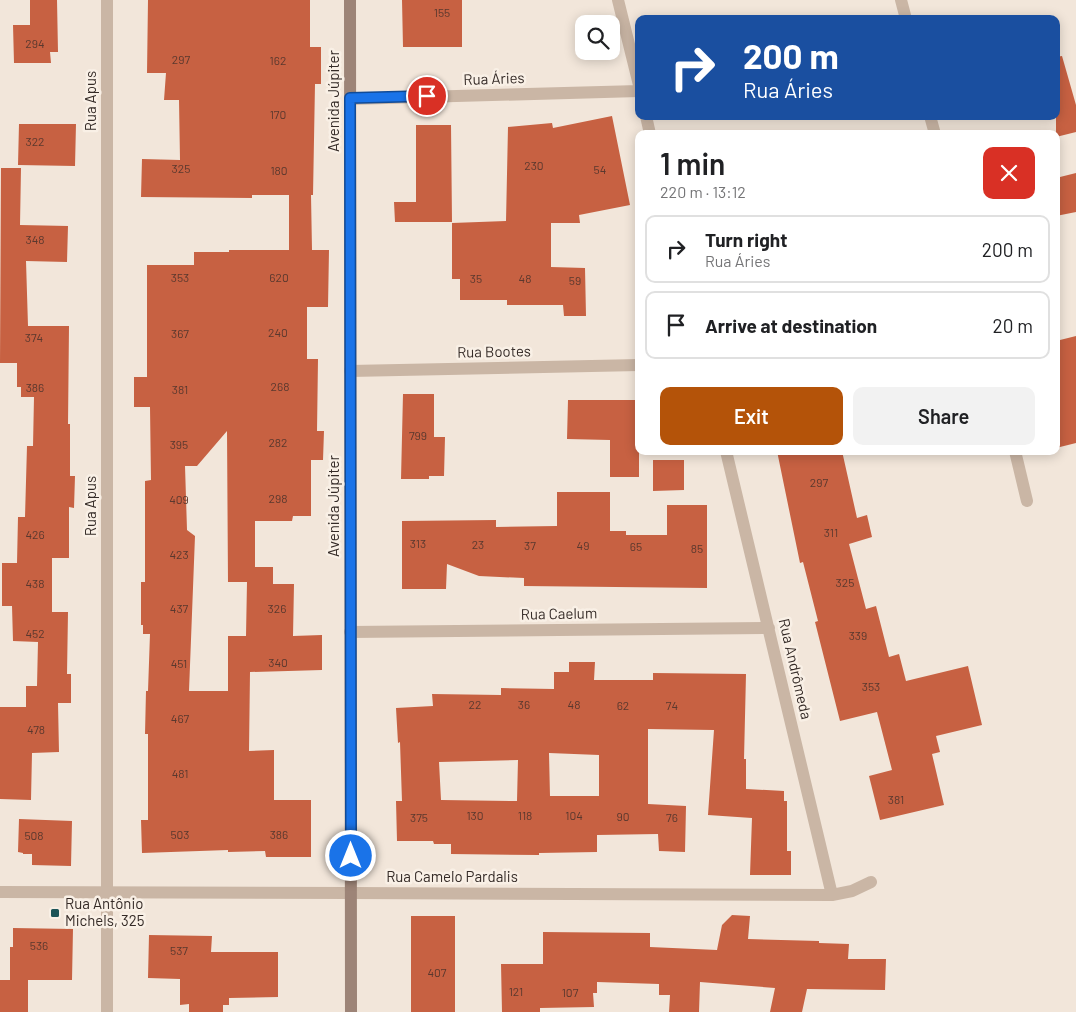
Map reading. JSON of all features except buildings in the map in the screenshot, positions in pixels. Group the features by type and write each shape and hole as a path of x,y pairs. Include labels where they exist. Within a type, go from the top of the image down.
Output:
{"main road":[{"name":"Avenida Júpiter","path":"350,0 351,1012"}],"street":[{"name":"Rua Apus","path":"107,0 107,1012"},
{"path":"618,0 635,69"},
{"path":"901,0 905,15"},
{"name":"Rua Áries","path":"350,98 635,91"},
{"name":"Rua Bootes","path":"350,372 635,365"},
{"name":"Rua Andrômeda","path":"727,455 832,894"},
{"path":"1015,455 1027,501"},
{"name":"Rua Caelum","path":"350,632 768,628"},
{"name":"Rua Camelo Pardalis","path":"0,892 832,894 852,891 871,882"}],"place":[{"name":"Rua Antônio Michels, 325","path":"55,913"}],"route":[{"path":"351,856 350,98 427,96"}]}
